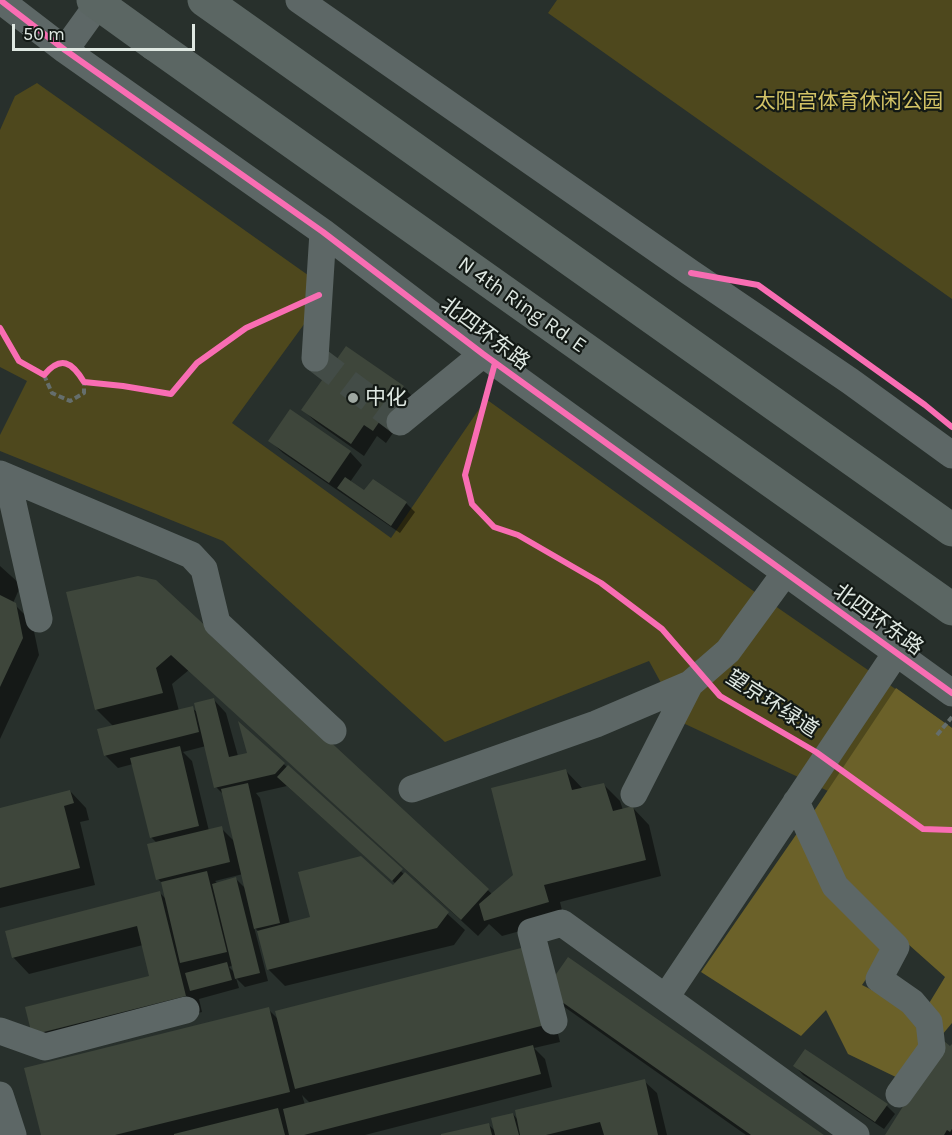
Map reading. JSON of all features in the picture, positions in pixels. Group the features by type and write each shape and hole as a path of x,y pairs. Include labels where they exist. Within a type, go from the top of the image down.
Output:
{"highway":[{"name":"N 4th Ring Rd. E","path":"93,0 952,609"},
{"path":"204,0 952,530"}],"street":[{"name":"北四环东路","path":"0,0 65,50 323,232 483,354 952,693"},
{"path":"65,50 101,0"},
{"path":"299,0 690,273 850,381 952,455"},
{"path":"315,358 323,232"},
{"path":"400,422 483,354"},
{"path":"3,476 39,618"},
{"path":"3,476 191,555 204,569 217,623 333,731"},
{"path":"412,789 596,724 690,684 728,651 785,573"},
{"path":"666,997 896,653"},
{"path":"634,794 690,684"},
{"path":"796,802 835,886 896,947 879,979 912,1002 929,1022 932,1048 899,1094"},
{"path":"554,1021 531,932 562,923 856,1135"},
{"path":"0,1030 45,1047 186,1010"},
{"path":"0,1095 13,1135"}],"path":[{"path":"35,370 46,373 52,393 70,400 84,393 84,382 80,375"},
{"path":"84,382 94,383"},
{"path":"937,735 952,717"}],"green space":[{"name":"太阳宫体育休闲公园","path":"557,0 952,0 952,299 548,13"},
{"path":"37,83 329,290 232,423 391,538 486,399 752,590 952,728 828,791 683,723 649,661 445,742 223,541 0,451 0,435 27,381 0,367 0,130 15,96"}],"shaded area":[{"path":"896,688 952,728 952,1023 942,1035 928,1005 945,977 843,886 810,817"},
{"path":"800,829 883,954 862,985 920,1014 924,1050 902,1080 848,1054 826,1010 801,1036 701,972"}],"building":[{"name":"中化","path":"346,346 404,386 373,431 364,425 351,444 301,410"},
{"path":"290,409 351,451 329,483 268,441"},
{"path":"345,477 364,490 373,479 407,502 391,526 337,488"},
{"path":"138,576 156,580 489,889 461,920 171,655 156,668 163,693 95,710 66,592"},
{"path":"0,595 16,603 23,638 0,687"},
{"path":"214,698 229,757 247,753 238,721 285,763 275,774 214,788 194,703"},
{"path":"193,706 199,732 104,756 97,729"},
{"path":"180,746 199,826 150,838 130,758"},
{"path":"288,765 403,869 392,881 277,777"},
{"path":"566,769 572,790 604,783 613,811 633,806 646,860 544,885 549,902 484,921 479,904 513,875 491,788"},
{"path":"248,783 280,923 254,929 221,789"},
{"path":"70,790 74,803 64,806 80,868 0,888 0,808"},
{"path":"222,826 230,862 156,880 147,844"},
{"path":"361,856 393,885 405,872 449,912 437,928 267,970 257,931 310,917 298,872"},
{"path":"207,871 227,952 180,963 161,882"},
{"path":"236,877 260,973 235,979 212,884"},
{"path":"160,891 186,996 32,1035 25,1007 149,976 137,926 12,958 5,931"},
{"path":"525,947 545,1025 295,1089 275,1011"},
{"path":"568,957 824,1135 751,1135 545,990"},
{"path":"227,962 232,980 190,991 185,973"},
{"path":"269,1007 290,1092 115,1135 41,1135 24,1068"},
{"path":"944,1041 950,1046 952,1044 952,1129 950,1132 947,1130 944,1135 885,1135"},
{"path":"533,1045 541,1074 304,1135 289,1135 283,1109"},
{"path":"805,1049 888,1104 875,1122 793,1066"},
{"path":"645,1079 658,1135 604,1135 600,1122 546,1135 520,1135 515,1110"},
{"path":"278,1108 285,1135 174,1135 174,1134"},
{"path":"513,1113 519,1135 495,1135 491,1118"},
{"path":"489,1123 492,1135 441,1135 441,1134"}],"tunnel":[{"path":"315,358 400,422"}],"cycle path":[{"path":"0,0 65,50 323,232 483,354 952,693"},
{"path":"691,273 758,285 925,405 952,427"},
{"path":"0,328 19,361 44,375 61,363 71,366 84,382 171,394 197,363 246,328 319,295"},
{"name":"望京环绿道","path":"495,363 465,475 472,504 494,527 518,535 601,583 662,629 720,696 816,752 923,829 952,830"}],"place":[{"name":"中化","path":"353,398"}]}
